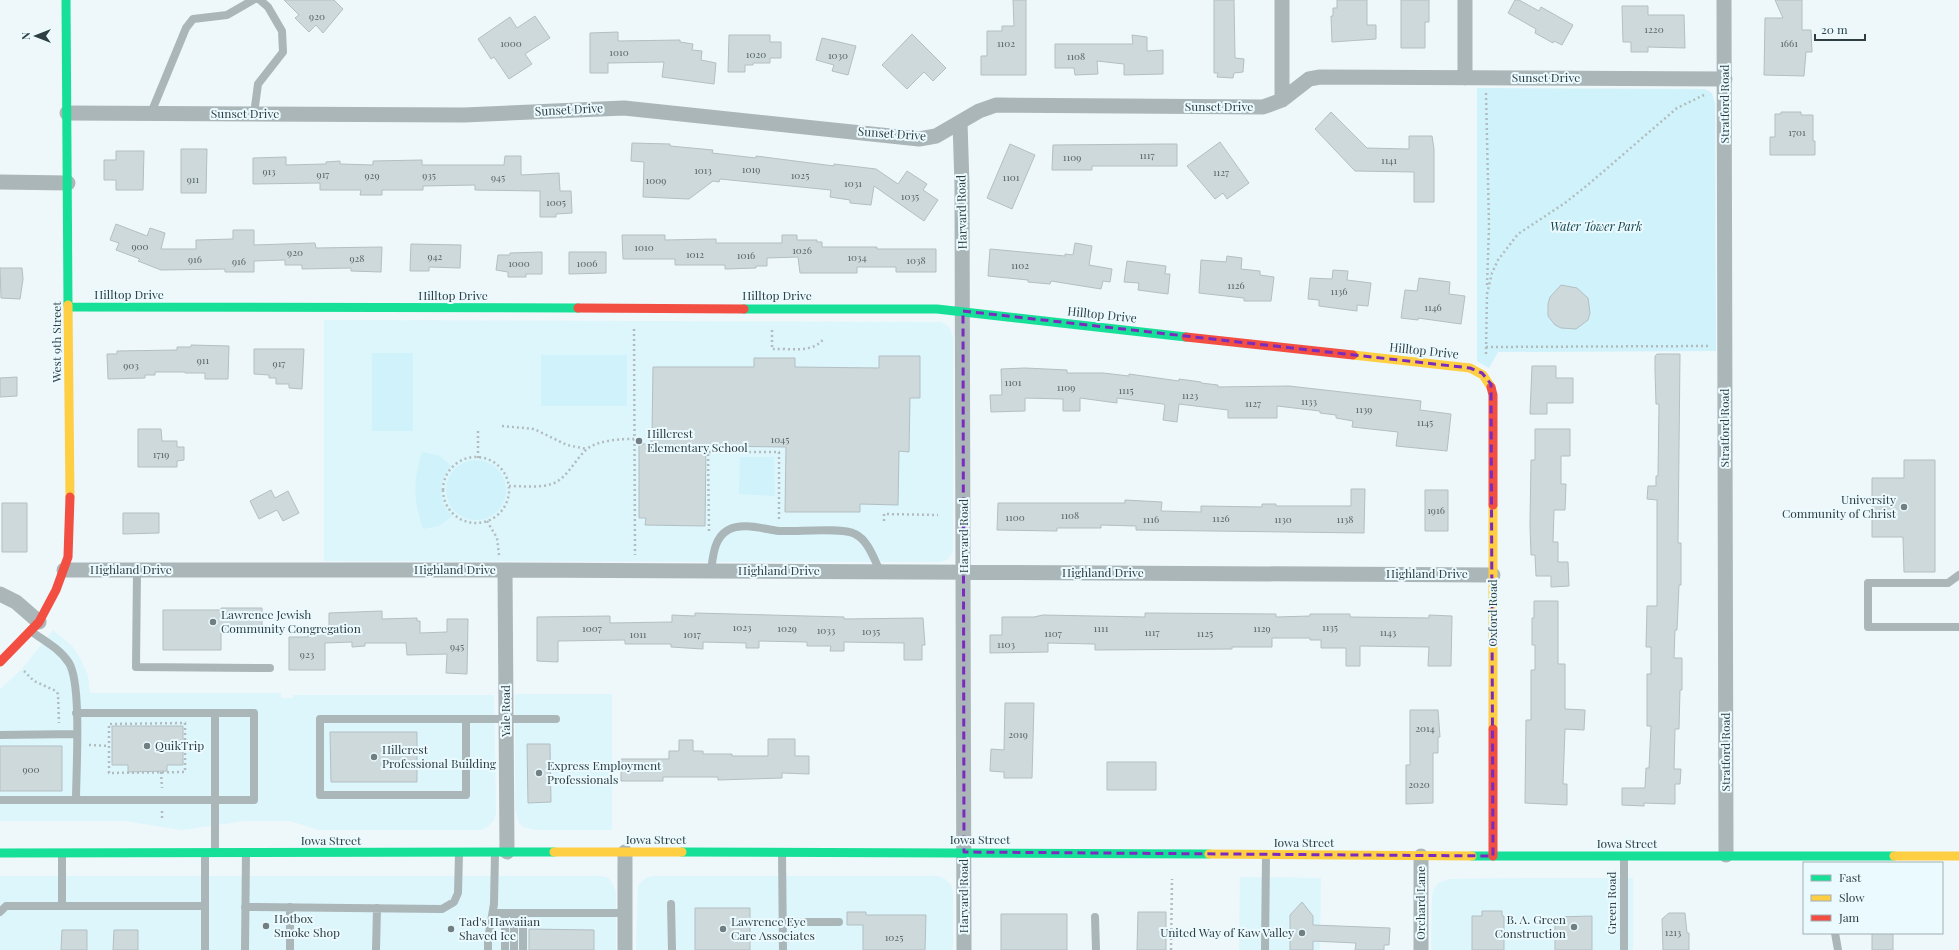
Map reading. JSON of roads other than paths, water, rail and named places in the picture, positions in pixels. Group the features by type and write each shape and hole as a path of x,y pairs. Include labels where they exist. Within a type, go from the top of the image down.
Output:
{"main road":[{"name":"West 9th Street","path":"0,662 36,627 56,590 68,557 70,519 66,0"},
{"name":"Hilltop Drive","path":"68,307 799,308 963,311 1470,368 1482,373"},
{"name":"Oxford Road","path":"1482,373 1491,384 1493,395 1493,856"},
{"name":"Iowa Street","path":"0,853 964,852 1421,856 1726,855 1828,859 1959,856"}],"street":[{"path":"1282,0 1282,100"},
{"path":"1465,0 1465,78"},
{"name":"Stratford Road","path":"1724,0 1726,855"},
{"name":"Sunset Drive","path":"67,114 464,115 624,108 918,139 936,136 979,111 996,105 1252,108 1263,107 1282,100 1302,83 1309,79 1320,77 1725,79"},
{"name":"Harvard Road","path":"960,122 963,311 964,950"},
{"path":"0,182 68,182"},
{"name":"Highland Drive","path":"64,570 502,563 711,571 1493,574"},
{"name":"Yale Road","path":"501,852 506,719 502,563"},
{"path":"0,594 16,602 36,627"},
{"path":"625,852 625,950"},
{"name":"Orchard Lane","path":"1421,856 1421,950"}],"lane":[{"path":"151,114 186,28 193,19 227,15 253,0"},
{"path":"254,114 258,84 283,52 282,31 268,7 260,0"},
{"path":"711,571 714,550 719,538 727,530 737,527 748,527 780,531 845,531 855,534 864,541 880,572"},
{"path":"137,570 136,667 270,668"},
{"path":"1959,575 1948,584 1868,583 1868,627 1959,627"},
{"path":"36,627 70,665 76,683 76,800"},
{"path":"205,950 205,906 215,800 215,713"},
{"path":"0,800 254,800 254,713 76,714"},
{"path":"466,719 466,795 320,795 320,719 466,719 506,719 556,719"},
{"path":"0,735 76,734"},
{"path":"245,907 442,909 454,902 458,893 459,852"},
{"path":"488,950 488,939 501,852"},
{"path":"782,852 783,950"},
{"path":"62,853 62,906"},
{"path":"245,950 246,853"},
{"path":"1265,950 1266,855"},
{"name":"Green Road","path":"1624,856 1624,950"},
{"path":"671,904 672,950"},
{"path":"0,912 6,906 205,906"},
{"path":"290,907 290,950"},
{"path":"376,950 377,908"},
{"path":"493,913 625,912"},
{"path":"505,913 505,950"},
{"path":"514,950 519,913"},
{"path":"519,913 523,950"},
{"path":"1095,917 1096,950"},
{"path":"783,922 839,922"},
{"path":"1835,934 1838,950"}],"place":[{"name":"Hillcrest Elementary School","path":"639,441"},
{"name":"University Community of Christ","path":"1904,507"},
{"name":"Lawrence Jewish Community Congregation","path":"213,622"},
{"name":"QuikTrip","path":"147,746"},
{"name":"Hillcrest Professional Building","path":"374,757"},
{"name":"Express Employment Professionals","path":"539,773"},
{"name":"Hotbox Smoke Shop","path":"266,926"},
{"name":"B. A. Green Construction","path":"1574,927"},
{"name":"Tad's Hawaiian Shaved Ice","path":"451,929"},
{"name":"Lawrence Eye Care Associates","path":"723,929"},
{"name":"United Way of Kaw Valley","path":"1302,933"}],"park label":[{"name":"Water Tower Park","path":"1596,227"}]}
